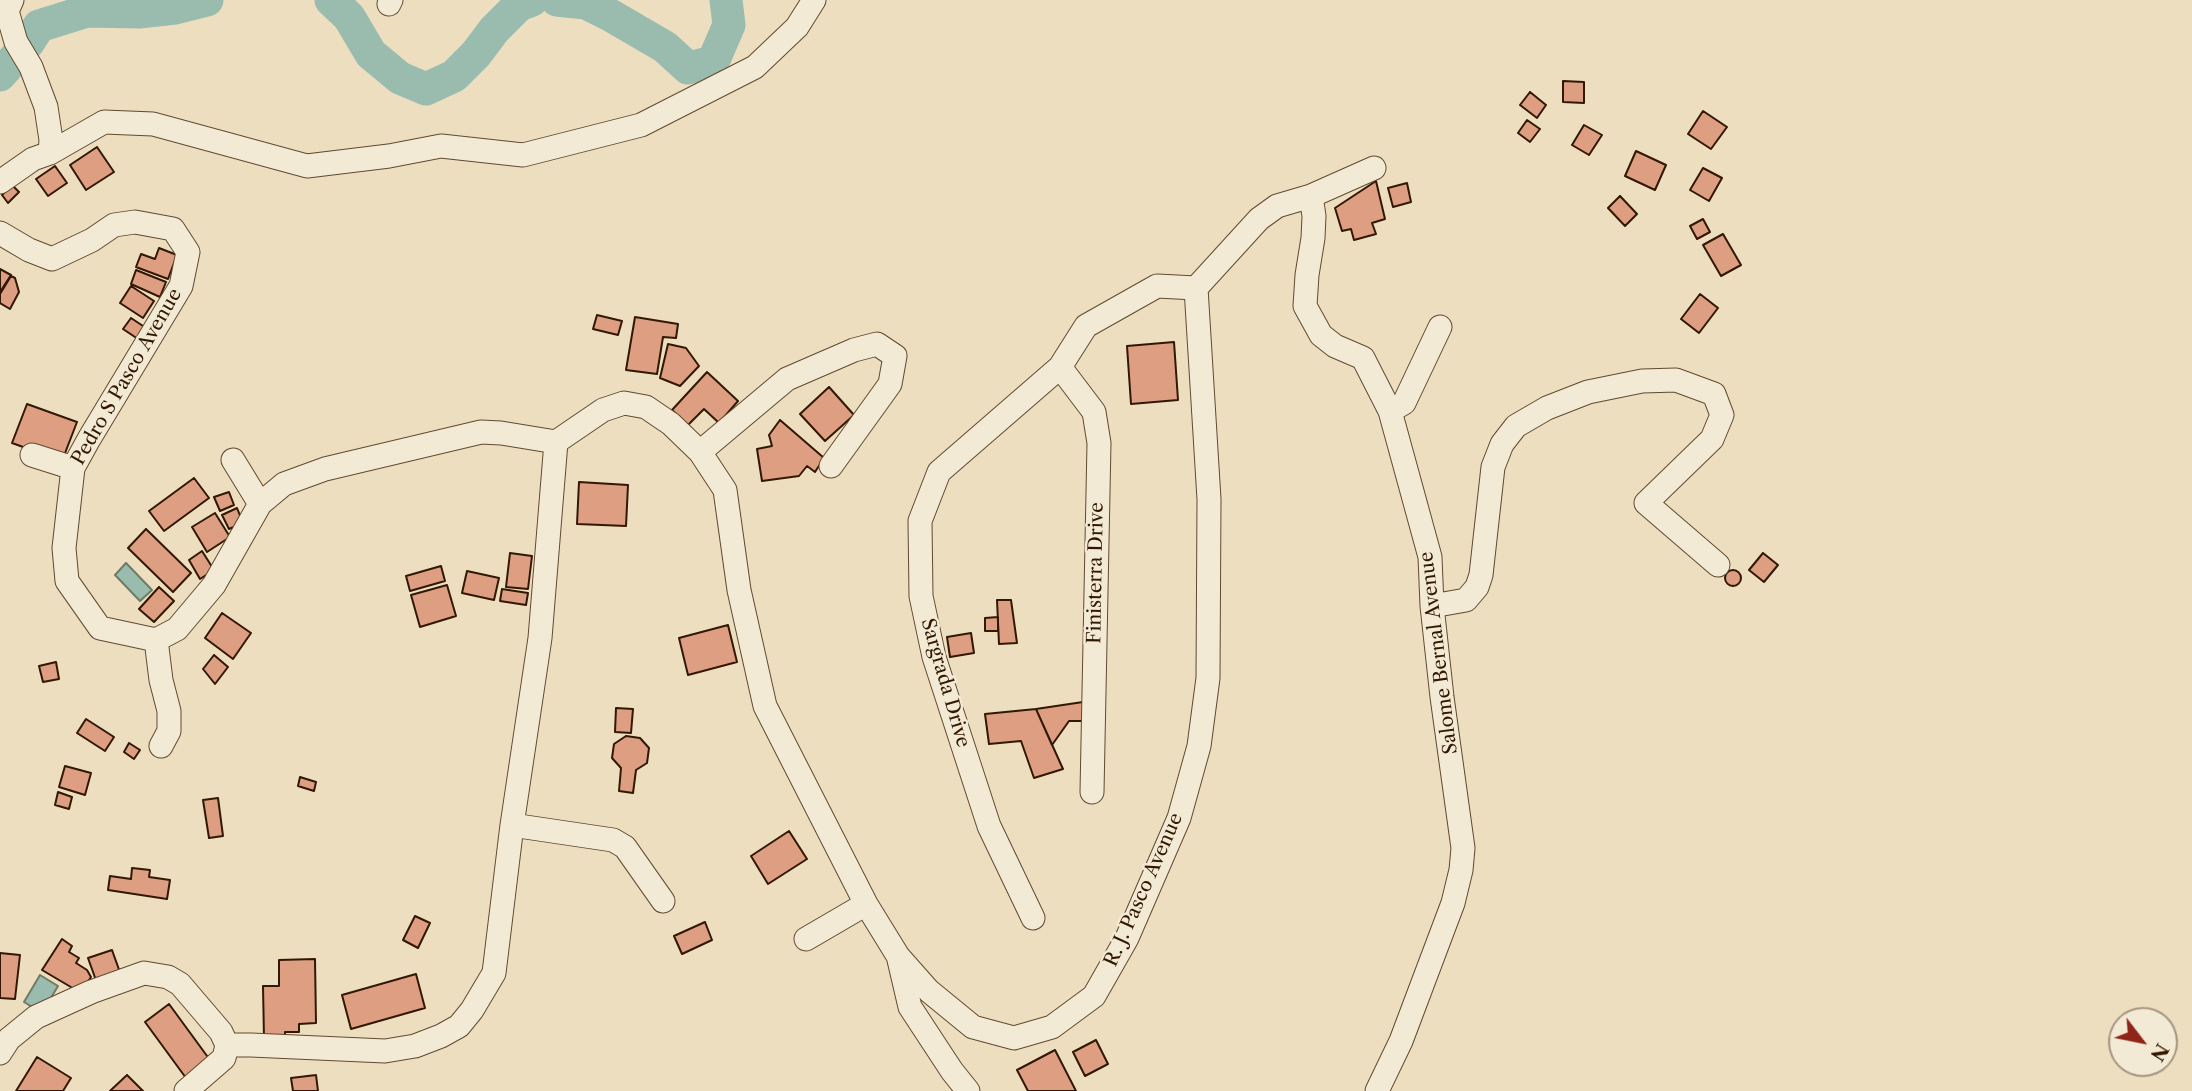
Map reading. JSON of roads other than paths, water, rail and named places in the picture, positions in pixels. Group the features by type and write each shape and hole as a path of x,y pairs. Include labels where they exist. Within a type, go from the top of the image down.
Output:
{"street":[{"path":"12,0 7,11 16,42 31,67 46,107 51,140 50,153"},
{"path":"0,182 33,159 50,153 104,122 153,124 307,166 389,156 441,146 523,155 641,125 755,67 797,27 814,0"},
{"path":"1196,288 1259,219 1278,206 1311,196 1374,168"},
{"name":"Salome Bernal Avenue","path":"1311,196 1313,227 1306,306 1321,335 1335,346 1363,358 1390,411 1430,557 1432,606 1442,697 1463,848 1453,903 1435,956 1401,1041 1377,1091"},
{"name":"Pedro S Pasco Avenue","path":"0,233 29,250 52,259 92,240 114,225 135,222 173,229 188,252 181,286 73,468 64,548 67,581 100,628 156,640"},
{"name":"Sargrada Drive","path":"1033,918 989,826 934,657 922,596 920,521 939,472 1060,367 1086,326 1157,286 1196,288"},
{"name":"R. J. Pasco Avenue","path":"556,442 603,410 624,403 646,407 671,424 700,452 725,490 739,590 765,706 866,904 898,956 929,991 973,1027 1014,1038 1052,1027 1094,996 1127,938 1179,818 1199,746 1208,678 1209,499 1196,288"},
{"path":"1390,411 1404,403 1440,327"},
{"path":"700,452 787,379 854,350 877,344 895,356 890,384 831,466"},
{"name":"Finisterra Drive","path":"1060,367 1094,412 1099,443 1092,792"},
{"path":"1432,606 1466,600 1477,587 1481,575 1493,467 1502,444 1516,426 1547,408 1588,392 1642,381 1676,380 1714,394 1722,415 1712,439 1646,503 1718,565"},
{"path":"161,746 169,731 169,711 161,680 156,640 177,629 214,585 260,504 284,484 326,469 481,432 556,442 540,638 512,825 494,973 459,1026 415,1046 384,1051 227,1045"},
{"path":"32,455 73,468"},
{"path":"233,460 260,504"},
{"path":"512,825 613,840 625,847 663,901"},
{"path":"806,939 866,904"},
{"path":"898,956 909,1007 968,1091"},
{"path":"0,1053 9,1039 36,1017 91,992 144,973 168,977 180,984 221,1032 227,1045 224,1058 187,1091"}],"waterway":[{"path":"0,75 39,26 87,11 139,12 175,8 207,0"},
{"path":"331,0 349,17 371,54 400,78 426,89 454,76 519,5 532,0"},
{"path":"557,0 586,3 610,15 665,47 688,68 713,62 729,25 726,0"}]}
